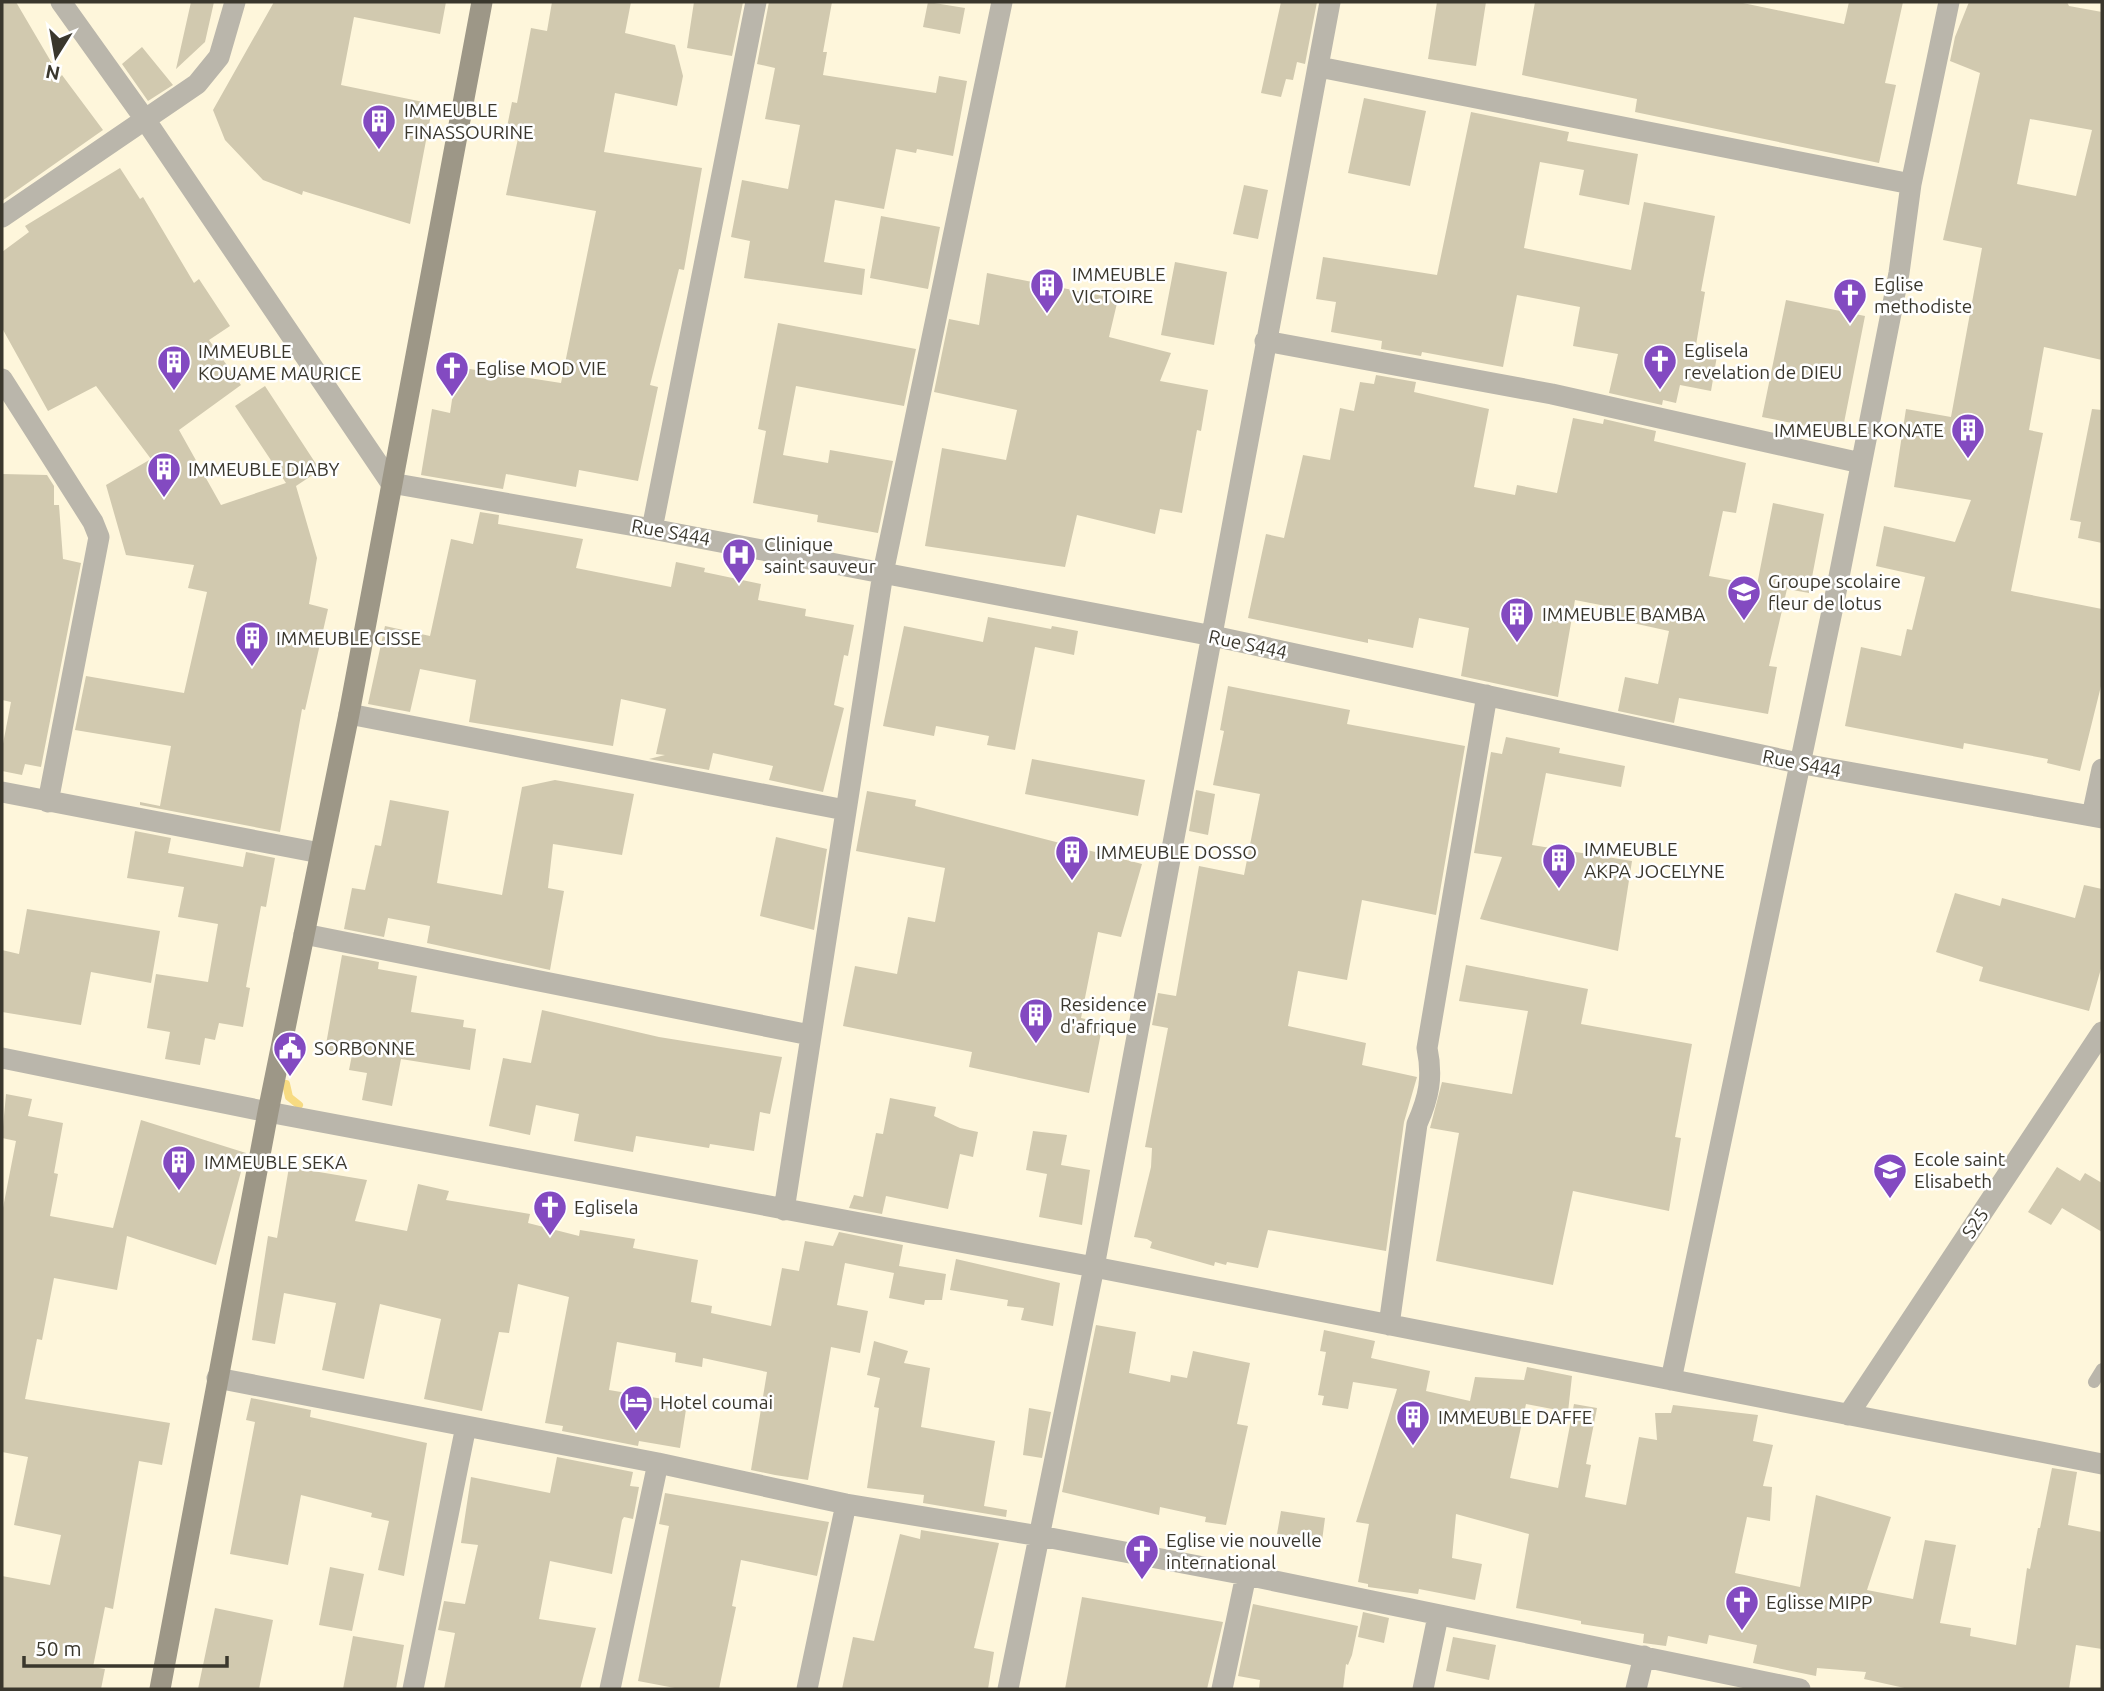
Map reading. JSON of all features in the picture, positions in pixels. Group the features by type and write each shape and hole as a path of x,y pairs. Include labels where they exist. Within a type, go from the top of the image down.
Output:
{"street":[{"path":"61,2 144,118 391,483"},
{"path":"2,217 197,84 219,57 235,2"},
{"path":"160,1689 268,1112 349,714 482,2"},
{"path":"652,529 756,2"},
{"path":"784,1210 883,573 1002,2"},
{"path":"1009,1689 1094,1267 1330,2"},
{"path":"1671,1380 1861,463 1899,273 1911,184 1948,2"},
{"path":"1319,66 1911,184"},
{"path":"1265,341 1552,394 1861,463"},
{"path":"2,379 93,522 99,537 48,802"},
{"name":"Rue S444","path":"391,483 652,529 1213,636 1798,763 2097,817"},
{"path":"1389,1325 1417,1124 1428,1098 1432,1075 1427,1048 1487,695"},
{"path":"349,714 845,810"},
{"path":"2097,817 2102,769"},
{"path":"2,792 320,853"},
{"path":"304,934 810,1035"},
{"name":"S25","path":"1848,1415 2102,1032"},
{"path":"2,1058 268,1112 1094,1267 2102,1464"},
{"path":"217,1378 658,1463 846,1504 1246,1574 1800,1689"},
{"path":"413,1689 466,1426"},
{"path":"610,1689 658,1463"},
{"path":"807,1689 846,1504"},
{"path":"1222,1689 1246,1574"},
{"path":"1423,1689 1438,1616"},
{"path":"1636,1689 1644,1656"}],"lane":[{"path":"2094,1382 2102,1369"}],"building":[{"path":"2,2 16,2 60,77 62,75 103,130 2,201"},
{"path":"191,2 214,2 205,42 176,69"},
{"path":"274,2 446,2 440,34 354,17 341,85 433,104 410,224 303,191 302,195 263,180 225,140 213,110"},
{"path":"552,2 631,2 625,33 675,45 683,76 677,106 615,93 604,152 702,168 684,270 679,269 650,385 658,387 638,481 579,470 576,487 506,474 503,489 421,475 432,409 450,413 457,367 561,383 596,211 506,195 520,129 507,127 512,102 517,103 531,28 547,31"},
{"path":"694,2 743,2 732,56 687,48"},
{"path":"769,2 832,2 823,52 827,52 823,75 936,93 939,76 967,81 953,156 917,149 916,153 896,149 884,209 835,200 824,262 865,269 862,295 744,278 750,241 731,237 742,180 788,189 800,125 765,119 775,68 757,64"},
{"path":"928,2 965,8 960,34 923,27"},
{"path":"1281,2 1317,2 1305,64 1297,62 1293,80 1286,79 1281,97 1261,93"},
{"path":"1437,2 1486,2 1476,66 1428,59"},
{"path":"1535,2 1738,2 1844,24 1849,2 1903,2 1885,83 1896,85 1879,163 1635,112 1637,99 1522,75"},
{"path":"1969,2 2067,2 2069,6 2102,12 2102,360 2044,347 2029,430 2043,433 2011,591 2102,609 2102,682 2080,771 2047,763 2048,759 1964,743 1963,749 1845,726 1861,647 1901,656 1907,629 1912,630 1925,577 1876,566 1884,526 1955,542 1971,500 1894,487 1906,409 1951,417 1982,248 1943,240 1980,73 1950,61 1955,37","holes":["2030,119 2092,130 2076,196 2017,184"]},
{"path":"142,47 173,85 148,101 122,64"},
{"path":"1364,98 1426,111 1410,186 1348,173"},
{"path":"1471,112 1569,132 1567,141 1638,154 1629,205 1579,195 1584,170 1540,162 1524,248 1631,270 1644,202 1715,216 1701,291 1705,292 1696,345 1718,350 1711,391 1680,385 1676,403 1663,400 1662,405 1609,393 1618,354 1573,346 1580,307 1517,295 1503,367 1422,352 1421,356 1381,349 1382,341 1331,332 1336,302 1316,299 1323,257 1437,275"},
{"path":"120,168 140,199 143,197 194,283 199,279 230,326 209,340 241,385 179,430 221,505 286,483 235,406 265,386 320,470 296,486 317,558 309,604 328,609 305,710 302,709 280,832 140,805 140,802 160,806 171,746 75,730 86,676 184,693 207,592 188,588 194,565 126,555 106,485 151,459 96,386 48,411 2,328 2,252 29,232 25,226"},
{"path":"1244,185 1268,190 1258,239 1233,234"},
{"path":"881,216 940,227 928,289 870,278"},
{"path":"1175,262 1227,272 1214,345 1161,335"},
{"path":"987,273 1118,299 1109,337 1171,353 1160,381 1208,390 1201,431 1197,430 1182,513 1160,509 1155,534 1077,515 1065,567 925,546 942,448 1006,460 1017,410 934,392 949,319 979,325"},
{"path":"1786,300 1865,316 1842,433 1762,417"},
{"path":"778,323 916,349 904,406 796,386 783,455 828,463 830,450 893,461 878,533 817,522 818,515 753,503 766,431 758,429"},
{"path":"1376,375 1416,382 1414,392 1489,409 1474,487 1515,495 1517,485 1557,493 1573,418 1603,424 1604,419 1656,431 1654,441 1746,463 1736,513 1723,511 1709,576 1757,585 1773,503 1824,514 1809,593 1787,589 1769,666 1777,667 1768,714 1679,698 1674,723 1618,711 1625,677 1658,684 1669,631 1619,620 1621,609 1575,600 1558,697 1461,676 1469,628 1419,618 1413,648 1368,639 1368,643 1248,618 1266,534 1284,538 1303,455 1330,460 1340,408 1354,411 1360,382 1374,384"},
{"path":"2092,409 2102,410 2102,543 2078,538 2081,522 2070,520"},
{"path":"2,474 47,475 54,486 54,505 59,505 63,559 81,563 41,767 25,764 22,775 2,771 2,749 11,702 2,700"},
{"path":"480,512 499,515 498,524 583,539 576,568 671,587 676,562 705,568 704,572 761,584 758,600 806,609 805,616 854,625 848,656 844,655 834,705 844,708 823,792 769,780 773,766 713,753 709,770 649,759 665,755 656,754 666,709 621,699 613,746 469,722 476,680 420,669 410,712 368,704 385,626 430,636 451,539 473,544"},
{"path":"988,617 1051,629 1052,626 1078,631 1074,655 1035,647 1015,750 987,745 989,736 936,726 934,736 883,726 904,626 983,642"},
{"path":"1228,686 1350,710 1347,724 1465,746 1436,915 1362,900 1347,980 1298,971 1288,1026 1366,1043 1362,1065 1417,1077 1404,1122 1386,1251 1268,1230 1258,1268 1227,1262 1226,1265 1215,1262 1214,1266 1150,1248 1152,1242 1134,1237 1151,1167 1152,1148 1145,1147 1168,1028 1152,1025 1158,993 1176,996 1199,866 1244,875 1260,794 1213,785 1224,731 1220,730"},
{"path":"1506,737 1560,748 1559,753 1625,766 1621,787 1546,773 1532,845 1632,861 1618,951 1480,919 1502,857 1474,853 1491,752 1502,754"},
{"path":"1032,759 1145,780 1138,816 1025,794"},
{"path":"555,780 634,794 622,855 553,844 548,888 564,891 550,970 427,943 430,926 388,918 384,937 344,929 352,888 365,890 375,845 381,846 390,800 449,811 437,883 502,895 522,787"},
{"path":"1196,790 1215,794 1208,835 1189,831"},
{"path":"867,791 916,800 915,806 1142,864 1121,937 1098,932 1081,1018 1103,1023 1089,1093 969,1067 972,1052 843,1026 855,966 897,974 908,917 935,922 945,868 856,851"},
{"path":"135,831 171,838 168,853 243,867 246,852 275,858 266,907 261,906 246,987 250,988 243,1027 219,1023 215,1040 205,1038 200,1065 165,1059 170,1032 147,1028 156,974 208,982 218,924 178,917 184,887 127,878"},
{"path":"776,837 827,849 814,930 760,916"},
{"path":"2084,885 2102,889 2102,965 2089,1011 1979,981 1983,967 1936,952 1955,893 2000,906 2002,898 2075,918"},
{"path":"27,909 160,931 151,983 91,972 81,1025 2,1012 2,950 19,954"},
{"path":"342,955 379,962 378,969 417,976 411,1012 464,1020 463,1027 476,1029 470,1070 401,1059 392,1106 362,1100 367,1073 349,1070 352,1055 325,1050"},
{"path":"1466,965 1588,989 1581,1024 1692,1044 1675,1137 1681,1138 1669,1211 1573,1191 1553,1285 1436,1261 1459,1133 1430,1128 1442,1082 1512,1094 1528,1011 1459,1001"},
{"path":"542,1010 659,1037 782,1057 770,1114 760,1112 754,1151 710,1144 709,1148 636,1136 633,1152 574,1141 579,1114 536,1105 530,1135 489,1126 503,1058 531,1063"},
{"path":"6,1094 32,1099 28,1116 63,1123 54,1173 58,1174 50,1216 113,1228 141,1120 246,1153 216,1265 127,1236 117,1290 54,1278 42,1340 37,1339 25,1399 170,1423 162,1465 139,1461 113,1609 105,1607 93,1667 105,1669 101,1689 2,1689 2,1576 50,1585 61,1535 14,1525 28,1457 2,1452 2,1213 16,1141 2,1138"},
{"path":"890,1098 936,1107 934,1116 960,1128 978,1132 973,1157 960,1154 948,1209 886,1196 882,1214 849,1208 854,1195 863,1197 876,1133 883,1134"},
{"path":"1033,1131 1067,1135 1061,1165 1090,1170 1082,1225 1039,1217 1047,1174 1026,1170"},
{"path":"289,1167 367,1180 355,1221 407,1231 418,1184 449,1191 446,1200 530,1214 528,1223 579,1236 580,1230 635,1239 633,1248 698,1260 691,1302 712,1306 711,1313 771,1326 782,1268 799,1271 805,1241 833,1246 839,1232 903,1245 899,1266 946,1274 942,1300 925,1300 924,1305 889,1298 894,1273 845,1263 837,1305 868,1311 860,1353 831,1347 808,1480 775,1475 751,1470 767,1372 703,1358 702,1367 675,1362 676,1353 617,1342 609,1390 687,1403 680,1448 639,1441 638,1446 562,1431 563,1426 545,1423 569,1297 518,1284 509,1333 499,1332 482,1411 424,1399 441,1319 380,1304 364,1379 322,1370 336,1303 284,1293 275,1344 252,1340 268,1236 277,1238"},
{"path":"2057,1167 2080,1181 2085,1173 2102,1183 2102,1232 2062,1208 2051,1225 2028,1212"},
{"path":"956,1259 1060,1283 1053,1326 1021,1320 1024,1308 1007,1306 1008,1300 950,1290"},
{"path":"1096,1325 1136,1332 1129,1373 1170,1382 1171,1375 1187,1378 1193,1351 1250,1363 1237,1424 1248,1426 1226,1525 1205,1522 1206,1517 1160,1507 1159,1515 1062,1492"},
{"path":"1324,1330 1375,1341 1371,1358 1430,1371 1426,1391 1470,1401 1475,1377 1524,1380 1527,1367 1572,1376 1568,1412 1526,1404 1510,1478 1558,1488 1574,1404 1597,1408 1586,1464 1591,1465 1585,1497 1626,1505 1639,1437 1657,1440 1655,1413 1671,1413 1673,1405 1758,1415 1753,1441 1773,1445 1763,1486 1772,1487 1770,1521 1747,1517 1735,1573 1800,1587 1816,1495 1891,1517 1867,1590 1913,1599 1925,1540 1956,1545 1940,1623 1971,1628 1970,1636 2016,1645 2027,1568 2030,1569 2052,1468 2077,1472 2068,1525 2102,1532 2102,1649 2076,1645 2069,1689 1909,1689 1864,1679 1866,1672 1817,1668 1816,1676 1753,1663 1757,1645 1709,1635 1707,1644 1668,1636 1666,1646 1643,1643 1644,1634 1581,1624 1581,1621 1516,1608 1529,1534 1456,1514 1452,1558 1482,1564 1475,1600 1419,1589 1418,1594 1368,1587 1368,1584 1358,1582 1369,1524 1356,1522 1397,1389 1353,1382 1348,1409 1322,1405 1324,1396 1318,1395 1326,1352 1320,1351"},
{"path":"874,1341 908,1351 904,1363 930,1368 921,1427 995,1441 984,1506 1007,1510 1006,1517 923,1503 924,1495 867,1488 879,1408 874,1407 880,1378 867,1375"},
{"path":"251,1398 311,1410 310,1417 427,1443 404,1576 378,1570 389,1521 371,1517 372,1513 301,1495 288,1565 230,1554 255,1422 246,1420"},
{"path":"1029,1408 1051,1412 1042,1458 1023,1455"},
{"path":"557,1457 633,1472 630,1486 639,1487 633,1519 624,1517 622,1520 612,1574 550,1561 539,1619 596,1628 580,1689 444,1689 455,1633 438,1630 444,1601 465,1604 478,1545 461,1543 471,1477 550,1493"},
{"path":"665,1493 829,1522 817,1576 741,1560 732,1606 736,1607 719,1689 680,1689 638,1681 669,1526 659,1524"},
{"path":"1281,1511 1325,1518 1322,1541 1277,1534"},
{"path":"921,1530 999,1543 974,1648 994,1652 988,1689 842,1689 853,1637 874,1641 900,1534 920,1539"},
{"path":"330,1567 364,1574 352,1631 319,1625"},
{"path":"1082,1597 1223,1622 1207,1689 1065,1689"},
{"path":"1253,1604 1358,1626 1352,1655 1348,1665 1346,1664 1343,1689 1259,1689 1260,1680 1238,1676"},
{"path":"215,1608 273,1620 259,1689 198,1689"},
{"path":"1363,1612 1389,1618 1384,1643 1358,1637"},
{"path":"353,1636 404,1645 396,1689 343,1689"},
{"path":"1453,1637 1496,1645 1489,1680 1446,1671"}],"waterway":[{"path":"286,1084 289,1097 299,1105"}],"place":[{"name":"IMMEUBLE FINASSOURINE","path":"379,151"},
{"name":"IMMEUBLE VICTOIRE","path":"1047,315"},
{"name":"Eglise methodiste","path":"1850,325"},
{"name":"Eglisela revelation de DIEU","path":"1660,391"},
{"name":"IMMEUBLE KOUAME MAURICE","path":"174,392"},
{"name":"Eglise MOD VIE","path":"452,398"},
{"name":"IMMEUBLE KONATE","path":"1968,460"},
{"name":"IMMEUBLE DIABY","path":"164,499"},
{"name":"Clinique saint sauveur","path":"739,585"},
{"name":"Groupe scolaire fleur de lotus","path":"1744,622"},
{"name":"IMMEUBLE BAMBA","path":"1517,644"},
{"name":"IMMEUBLE CISSE","path":"252,668"},
{"name":"IMMEUBLE DOSSO","path":"1072,882"},
{"name":"IMMEUBLE AKPA JOCELYNE","path":"1559,890"},
{"name":"Residence d'afrique","path":"1036,1045"},
{"name":"SORBONNE","path":"290,1078"},
{"name":"IMMEUBLE SEKA","path":"179,1192"},
{"name":"Ecole saint Elisabeth","path":"1890,1200"},
{"name":"Eglisela","path":"550,1237"},
{"name":"Hotel coumai","path":"636,1432"},
{"name":"IMMEUBLE DAFFE","path":"1413,1447"},
{"name":"Eglise vie nouvelle international","path":"1142,1581"},
{"name":"Eglisse MIPP","path":"1742,1632"}]}
